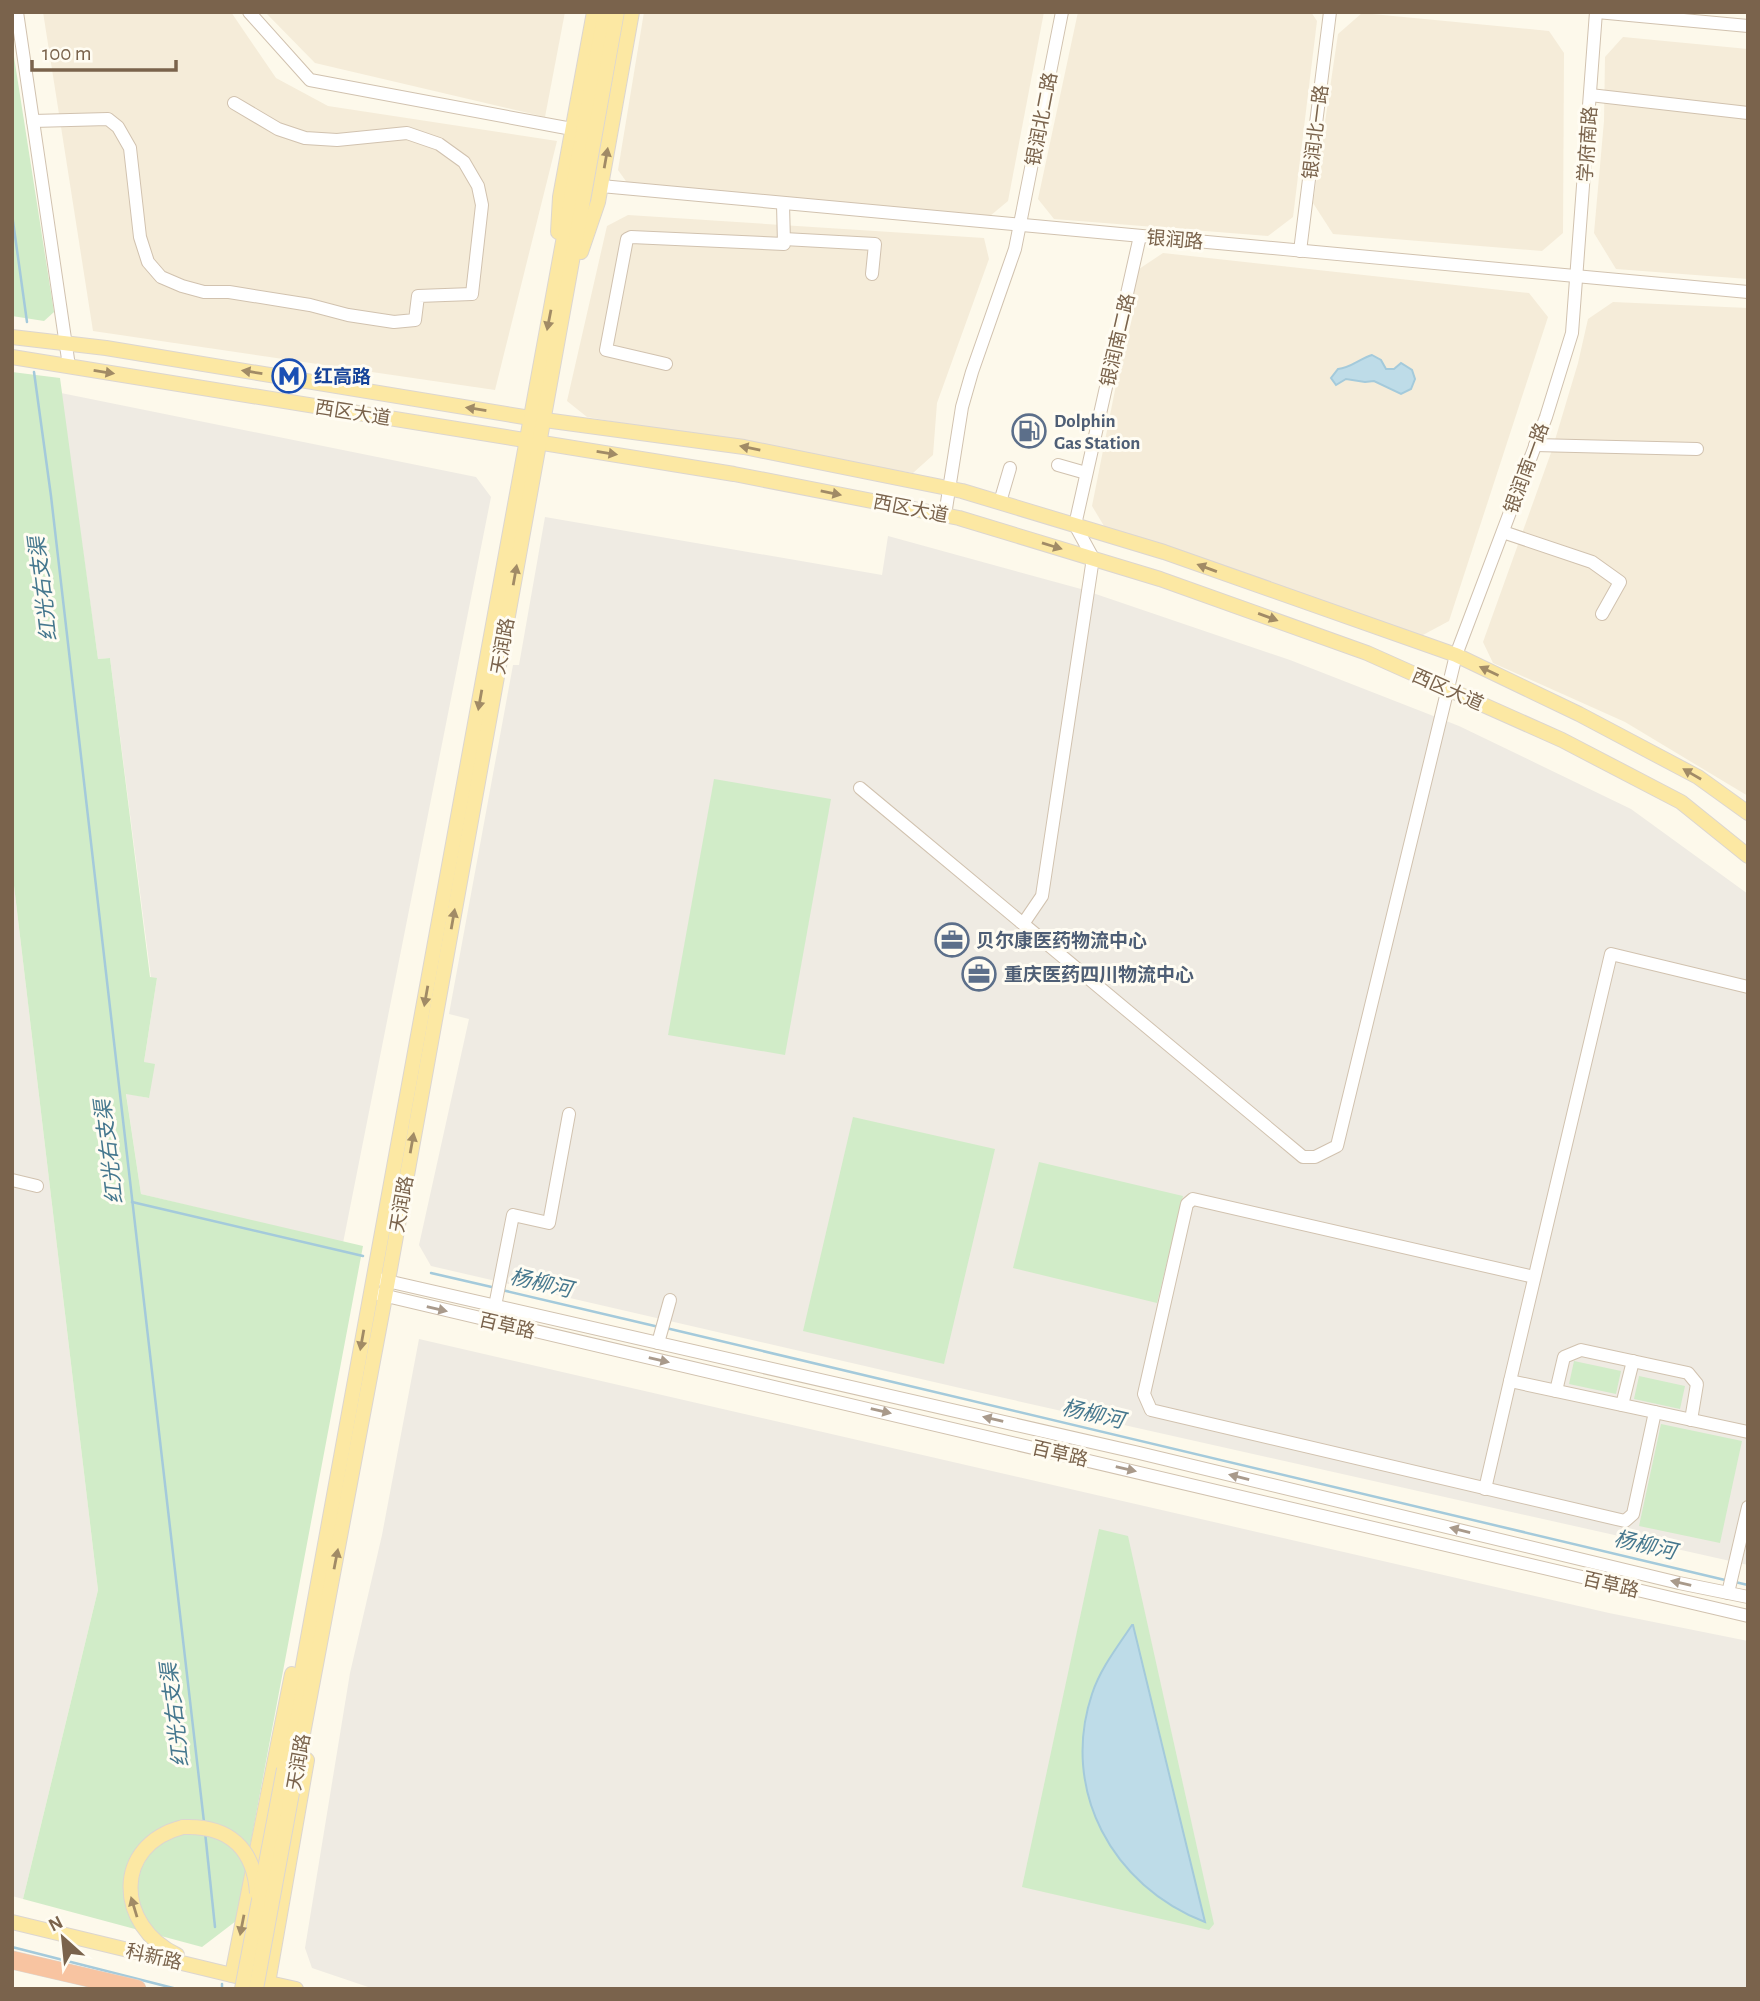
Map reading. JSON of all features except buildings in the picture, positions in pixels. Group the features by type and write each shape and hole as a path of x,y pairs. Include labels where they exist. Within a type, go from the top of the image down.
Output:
{"highway":[{"path":"14,1969 85,1989"},
{"path":"14,1969 137,1989"}],"main road":[{"path":"560,291 560,197 594,12"},
{"path":"533,441 605,12"},
{"path":"560,291 617,12"},
{"path":"560,291 598,202 632,12"},
{"name":"西区大道","path":"12,337 106,348 537,419 744,447 945,488 1000,502 1164,552 1456,655 1579,713 1698,777 1746,809"},
{"name":"西区大道","path":"12,357 734,474 940,514 1160,579 1367,653 1562,740 1681,802 1748,856"},
{"name":"天润路","path":"242,1989 290,1770 533,441"},
{"path":"232,1975 295,1659 321,1601"},
{"path":"262,1986 326,1658 321,1601"},
{"name":"天润路","path":"262,1986 290,1770"},
{"path":"200,1967 160,1947 137,1917 130,1890 135,1865 152,1840 167,1831 183,1827 216,1829 239,1844 251,1865 257,1885 259,1908"},
{"name":"科新路","path":"12,1922 232,1975 262,1986 296,1989"}],"street":[{"path":"17,12 69,366"},
{"path":"249,12 310,80 572,129"},
{"name":"银润北二路","path":"940,514 962,407 1015,249 1062,12"},
{"name":"银润北一路","path":"1300,251 1330,12"},
{"path":"1596,12 1748,26"},
{"name":"学府南路","path":"1578,277 1596,12"},
{"path":"1590,95 1748,113"},
{"path":"33,121 108,119 118,127 130,148 136,212 148,262 161,277 182,286 204,292 229,292 310,305 348,315 394,322 415,320 418,296 472,294 482,205 478,186 464,162 439,144 407,133 337,140 305,138 278,129 234,103"},
{"name":"银润路","path":"601,186 1748,292"},
{"path":"666,364 606,350 627,239 631,237 784,244 783,204"},
{"name":"银润南二路","path":"1075,525 1140,236"},
{"path":"784,239 876,244 872,274"},
{"name":"银润南一路","path":"1021,922 1303,1157 1315,1157 1337,1146 1456,655 1535,445 1572,333 1578,277"},
{"path":"1535,445 1697,449"},
{"path":"1058,465 1086,473"},
{"path":"1000,502 1010,468"},
{"path":"860,788 1021,922 1025,920 1042,896 1093,558 1075,525"},
{"path":"1503,532 1592,562 1620,582 1601,614"},
{"path":"1485,1489 1611,954 1748,987"},
{"path":"498,1295 513,1215 549,1223 569,1114"},
{"path":"12,1180 37,1186"},
{"path":"1534,1277 1193,1199 1187,1205 1144,1394 1151,1410 1625,1521 1633,1514 1655,1412"},
{"name":"百草路","path":"379,1287 498,1295 1148,1455 1729,1585 1748,1597"},
{"name":"百草路","path":"379,1287 1748,1616"},
{"path":"661,1333 670,1300"},
{"path":"1556,1391 1564,1357 1581,1350 1633,1361 1688,1373 1697,1384 1691,1420"},
{"path":"1622,1405 1633,1361"},
{"path":"1510,1381 1748,1432"},
{"path":"1729,1585 1748,1507"}],"shaded area":[{"path":"43,12 231,12 276,78 328,106 557,141 495,390 93,331"},
{"path":"265,12 565,12 545,117 315,63"},
{"path":"644,12 1044,12 1008,201 990,216 628,184 618,170"},
{"path":"1078,12 1311,12 1317,21 1293,217 1268,236 1054,219 1038,199"},
{"path":"1362,13 1549,31 1564,53 1563,233 1542,251 1333,234 1313,203 1338,34"},
{"path":"1623,37 1748,49 1748,279 1616,269 1594,233 1604,121 1605,57"},
{"path":"628,215 984,238 989,259 937,403 933,455 913,473 587,417 567,401 607,226"},
{"path":"1163,253 1529,293 1548,317 1449,621 1421,636 1104,526 1092,506 1139,269"},
{"path":"1613,302 1748,308 1748,796 1625,722 1493,663 1483,642 1552,450 1588,319"},
{"path":"61,393 476,477 491,497 343,1243 141,1194 126,1093 148,1098 144,1062 157,978 151,978 110,658 98,659"},
{"path":"545,517 882,575 888,536 1081,589 1290,660 1459,726 1631,809 1748,894 1748,1565 431,1266 419,1245 469,1019 449,1014 513,665 519,665"},
{"path":"12,869 98,1590 23,1899 12,1896"},
{"path":"419,1339 1609,1613 1748,1641 1748,1989 374,1989 312,1968 305,1948 350,1673 382,1535"}],"green space":[{"path":"12,44 54,312 44,321 12,316"},
{"path":"12,372 60,378 98,659 110,658 150,977 157,978 144,1062 155,1064 149,1098 126,1094 141,1194 363,1246 236,1921 202,1947 23,1899 98,1590 12,869"},
{"path":"714,779 831,799 785,1055 668,1035"},
{"path":"853,1117 995,1149 944,1364 803,1331"},
{"path":"1039,1162 1183,1196 1157,1303 1013,1268"},
{"path":"1574,1361 1621,1371 1616,1394 1569,1384"},
{"path":"1639,1376 1685,1386 1680,1409 1634,1399"},
{"path":"1661,1424 1742,1441 1720,1543 1639,1526"},
{"path":"1099,1529 1128,1536 1214,1924 1209,1930 1022,1887"}],"water":[{"path":"1372,355 1381,360 1386,369 1394,369 1401,363 1412,370 1415,379 1411,389 1401,394 1374,381 1346,379 1336,385 1331,378 1338,369"},
{"path":"1132,1625 1205,1922 1172,1906 1144,1885 1120,1859 1102,1830 1089,1799 1083,1765 1084,1730 1092,1694 1104,1667"}],"waterway":[{"name":"红光右支渠","path":"12,214 27,322"},
{"name":"红光右支渠","path":"34,372 51,496 204,1822"},
{"name":"杨柳河","path":"132,1202 363,1256"},
{"name":"杨柳河","path":"431,1273 496,1288"},
{"name":"杨柳河","path":"502,1290 659,1327"},
{"name":"杨柳河","path":"666,1328 1725,1580"},
{"name":"杨柳河","path":"1735,1582 1748,1585"},
{"name":"红光右支渠","path":"205,1832 215,1927"},
{"path":"12,1947 177,1989"},
{"name":"红光右支渠","path":"222,1984 222,1989"}],"place":[{"name":"红高路","path":"289,376"},
{"name":"Dolphin Gas Station","path":"1029,431"},
{"name":"贝尔康医药物流中心","path":"952,940"},
{"name":"重庆医药四川物流中心","path":"979,974"}]}
